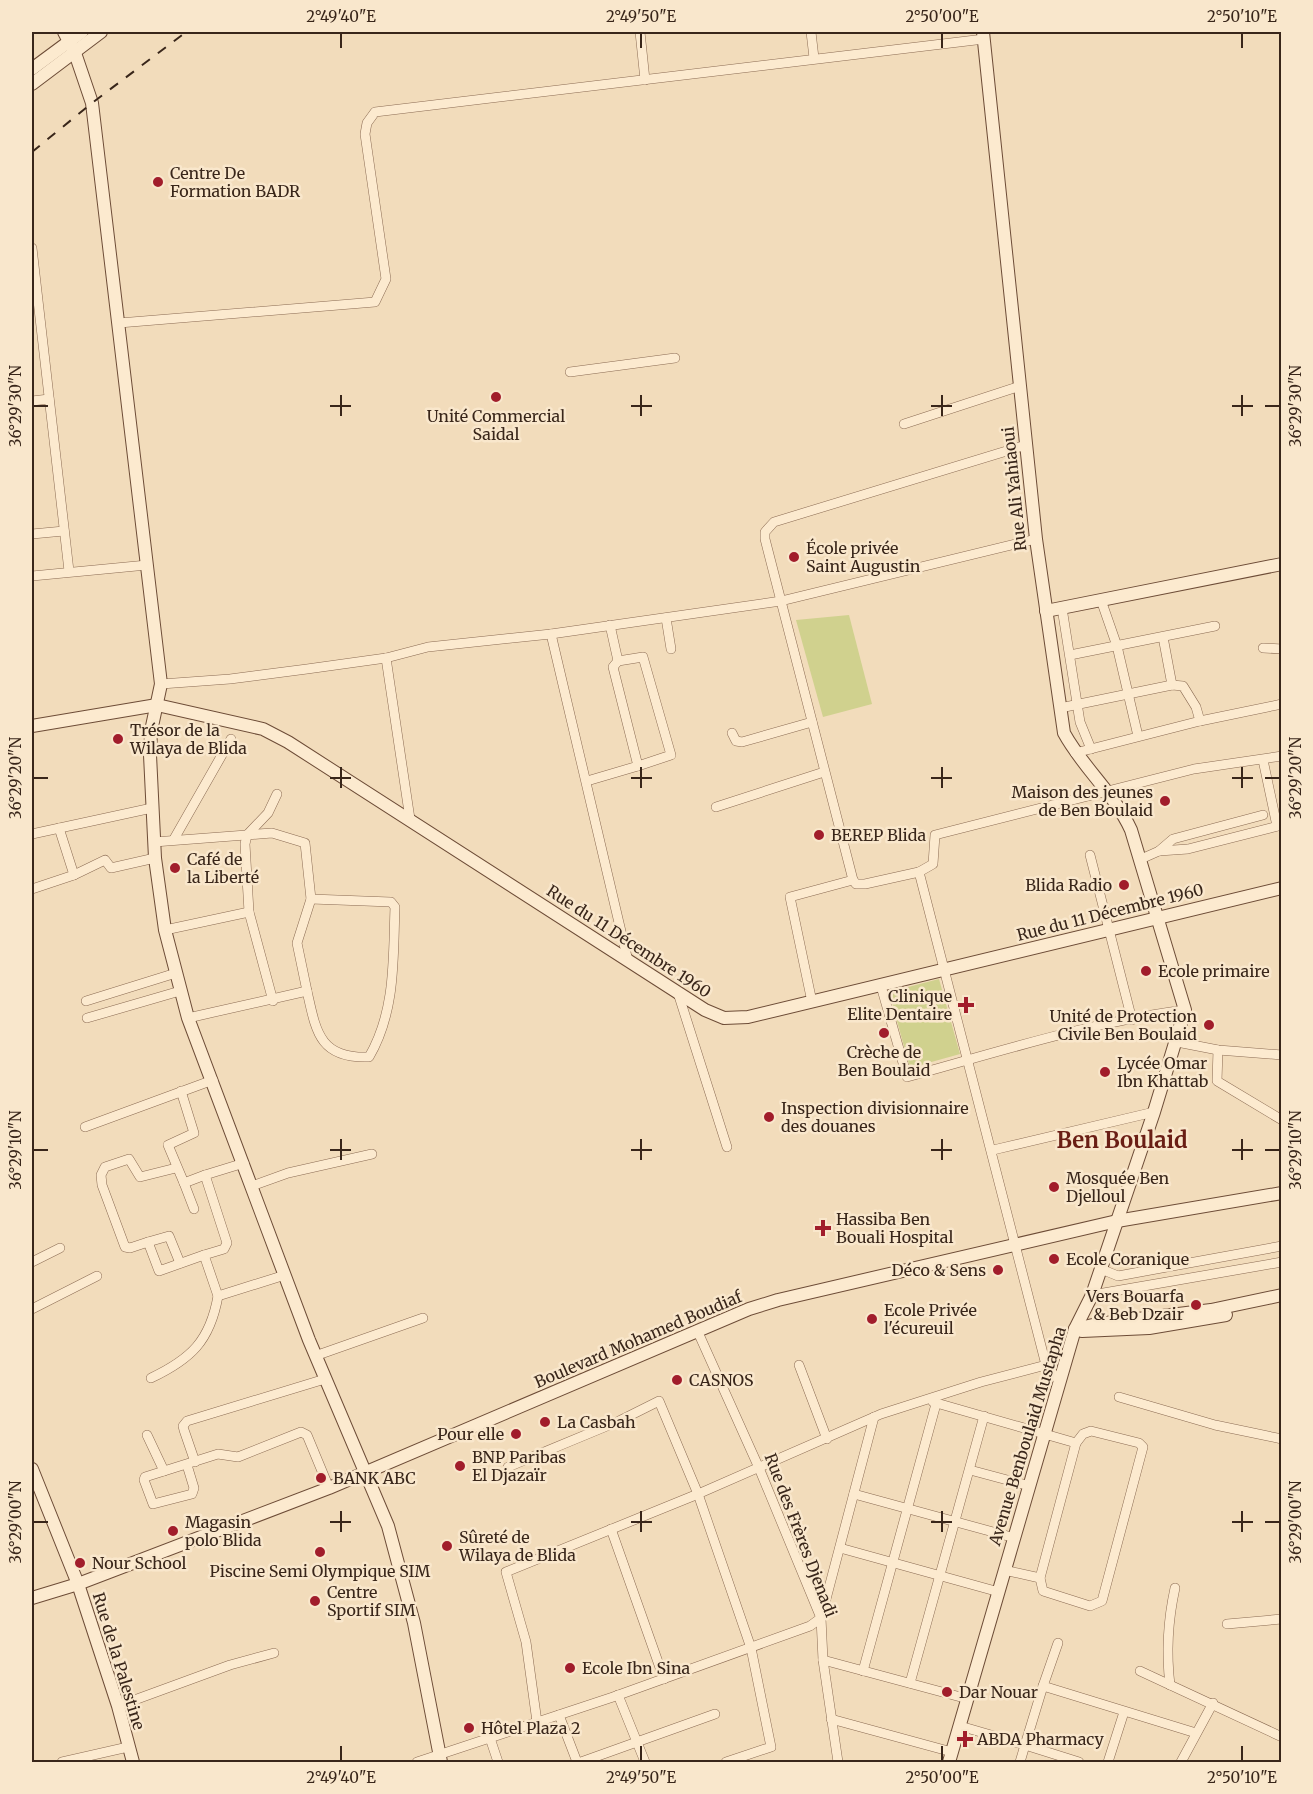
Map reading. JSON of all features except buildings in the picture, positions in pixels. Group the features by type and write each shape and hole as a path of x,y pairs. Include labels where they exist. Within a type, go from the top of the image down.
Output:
{"main road":[{"path":"32,69 82,32"},
{"path":"32,84 69,42 101,32"},
{"name":"Rue Ali Yahiaoui","path":"983,35 1036,539 1064,734 1075,753 1122,811 1141,859 1158,916"},
{"path":"69,42 92,102 161,684 150,755 155,858 165,930 189,1018 315,1356 388,1526 414,1623 440,1759"},
{"path":"1046,611 1281,564"},
{"name":"Rue du 11 Décembre 1960","path":"32,726 157,705 263,729 288,742 410,819 705,1010 724,1018 736,1019 881,986 1158,916 1281,888"},
{"path":"1158,916 1185,1010"},
{"name":"Avenue Benboulaid Mustapha","path":"951,1757 1075,1329 1092,1295 1118,1221 1177,1042 1185,1010"},
{"name":"Boulevard Mohamed Boudiaf","path":"32,1598 78,1584 329,1488 697,1330 778,1300 1118,1221 1281,1193"},
{"path":"1075,1329 1097,1324 1211,1310 1281,1295"},
{"path":"1075,1329 1088,1333 1149,1328 1281,1304"},
{"name":"Rue de la Palestine","path":"32,1469 36,1493 78,1584 134,1762"}],"street":[{"path":"640,32 645,80"},
{"path":"811,32 814,58"},
{"path":"119,323 375,302 386,279 365,134 368,123 375,112 645,80 983,35"},
{"path":"32,248 69,571"},
{"path":"570,372 675,358"},
{"path":"904,424 1020,386"},
{"path":"32,401 49,399"},
{"path":"1026,445 774,522 765,532 824,772 856,884 919,873 933,864 935,835 1106,789 1194,769 1281,756"},
{"path":"32,534 64,531"},
{"path":"161,684 230,679 386,658 428,647 551,634 781,601 1036,539"},
{"path":"32,576 147,565"},
{"path":"1101,600 1118,646 1138,736"},
{"path":"1062,608 1080,723 1091,749"},
{"path":"666,618 671,649"},
{"path":"610,625 618,661"},
{"path":"1070,655 1215,626"},
{"path":"551,634 628,961"},
{"path":"1162,637 1172,685"},
{"path":"1263,648 1281,649"},
{"path":"587,781 638,766 671,755 643,657 618,661 613,667 638,766"},
{"path":"386,658 410,819"},
{"path":"1060,708 1172,685 1183,686 1196,707 1200,721"},
{"path":"1075,753 1200,721 1281,708"},
{"path":"732,734 736,741 742,742 812,722"},
{"path":"174,839 231,739"},
{"path":"1159,851 1188,849 1279,826 1263,760"},
{"path":"716,807 824,772"},
{"path":"273,1001 249,912 247,835 268,813 277,794"},
{"path":"32,834 152,808"},
{"path":"1141,859 1159,851 1173,839 1263,815"},
{"path":"59,828 74,875"},
{"path":"154,842 272,833 305,843 311,899 297,943 317,1035 323,1044 341,1052 369,1057 386,1018 392,991 395,907 391,902 311,899"},
{"path":"1090,855 1132,1020"},
{"path":"32,889 74,875 105,860 111,868 155,858"},
{"path":"919,873 993,1150 1046,1365 1060,1382"},
{"path":"812,1002 790,897 853,880"},
{"path":"165,930 249,912"},
{"path":"86,1001 176,973"},
{"path":"881,986 907,1077 1132,1020 1185,1010"},
{"path":"87,1018 180,991"},
{"path":"189,1018 273,1001 307,991"},
{"path":"678,993 727,1146"},
{"path":"1177,1042 1218,1050 1281,1055"},
{"path":"1218,1050 1216,1081 1281,1120"},
{"path":"85,1126 213,1080"},
{"path":"181,1091 194,1132 168,1143 194,1209"},
{"path":"993,1150 1154,1112"},
{"path":"252,1186 288,1173 372,1154"},
{"path":"176,1168 140,1177 129,1159 102,1170 102,1185 123,1244 130,1248 169,1236 180,1263"},
{"path":"184,1183 205,1174 244,1163"},
{"path":"148,1242 158,1270 224,1249 227,1243 205,1174"},
{"path":"1101,1269 1118,1276 1281,1246"},
{"path":"32,1262 60,1248"},
{"path":"151,1378 178,1365 194,1351 214,1317 218,1296 204,1255"},
{"path":"1092,1295 1281,1262"},
{"path":"218,1296 285,1275"},
{"path":"32,1310 98,1276"},
{"path":"315,1356 423,1318"},
{"name":"Rue des Frères Djenadi","path":"697,1330 759,1468 821,1618 823,1660 838,1762"},
{"path":"799,1365 826,1439"},
{"path":"537,1722 526,1642 506,1572 698,1494 874,1418 1046,1365"},
{"path":"325,1379 187,1421 183,1426 191,1463 194,1488 192,1494 154,1505 144,1478 164,1472 191,1463 218,1454 238,1456 303,1432 329,1488"},
{"path":"1119,1397 1215,1425 1281,1439"},
{"path":"508,1467 619,1421 659,1401 698,1494 751,1648 771,1747 726,1762"},
{"path":"932,1402 1076,1443"},
{"path":"863,1671 909,1508 932,1402"},
{"path":"910,1683 984,1416"},
{"path":"417,1762 440,1759 490,1738 751,1648 810,1626 821,1618 874,1418"},
{"path":"1091,1431 1139,1443 1143,1447 1102,1601 1090,1606 1043,1592 1040,1578 1076,1443 1083,1434 1091,1431"},
{"path":"147,1435 164,1472"},
{"path":"970,1470 1030,1486"},
{"path":"854,1494 1014,1538"},
{"path":"611,1529 664,1679"},
{"path":"840,1548 999,1592"},
{"path":"1004,1570 1040,1578"},
{"path":"1170,1685 1167,1662 1170,1611 1175,1588"},
{"path":"1227,1624 1281,1619"},
{"path":"1020,1762 1058,1643"},
{"path":"118,1706 230,1665 274,1653"},
{"path":"823,1660 968,1699"},
{"path":"1140,1671 1213,1703 1281,1737"},
{"path":"1043,1686 1196,1733"},
{"path":"618,1695 645,1762"},
{"path":"1181,1762 1213,1703"},
{"path":"1108,1762 1124,1712"},
{"path":"559,1715 579,1762 715,1714"},
{"path":"831,1719 951,1757"},
{"path":"960,1726 1079,1762"},
{"path":"490,1738 498,1762"},
{"path":"62,1762 128,1747"}],"green space":[{"path":"849,615 872,704 823,717 796,620"},
{"path":"939,979 960,1054 910,1068 889,992"}],"railway":[{"path":"32,152 186,32"}],"place":[{"name":"Centre De Formation BADR","path":"158,182"},
{"name":"Unité Commercial Saidal","path":"496,397"},
{"name":"École privée Saint Augustin","path":"794,557"},
{"name":"Trésor de la Wilaya de Blida","path":"118,739"},
{"name":"Maison des jeunes de Ben Boulaid","path":"1165,801"},
{"name":"BEREP Blida","path":"819,835"},
{"name":"Café de la Liberté","path":"175,868"},
{"name":"Blida Radio","path":"1124,885"},
{"name":"Ecole primaire","path":"1146,971"},
{"name":"Clinique Elite Dentaire","path":"966,1005"},
{"name":"Unité de Protection Civile Ben Boulaid","path":"1209,1025"},
{"name":"Crèche de Ben Boulaid","path":"884,1033"},
{"name":"Lycée Omar Ibn Khattab","path":"1105,1072"},
{"name":"Inspection divisionnaire des douanes","path":"769,1117"},
{"name":"Mosquée Ben Djelloul","path":"1054,1187"},
{"name":"Hassiba Ben Bouali Hospital","path":"823,1228"},
{"name":"Ecole Coranique","path":"1054,1259"},
{"name":"Déco & Sens","path":"998,1270"},
{"name":"Vers Bouarfa & Beb Dzair","path":"1196,1305"},
{"name":"Ecole Privée l'écureuil","path":"872,1319"},
{"name":"CASNOS","path":"677,1380"},
{"name":"La Casbah","path":"545,1422"},
{"name":"Pour elle","path":"516,1434"},
{"name":"BNP Paribas El Djazaïr","path":"460,1466"},
{"name":"BANK ABC","path":"321,1478"},
{"name":"Magasin polo Blida","path":"173,1531"},
{"name":"Sûreté de Wilaya de Blida","path":"447,1546"},
{"name":"Piscine Semi Olympique SIM","path":"320,1552"},
{"name":"Nour School","path":"80,1563"},
{"name":"Centre Sportif SIM","path":"315,1601"},
{"name":"Ecole Ibn Sina","path":"570,1668"},
{"name":"Dar Nouar","path":"947,1692"},
{"name":"Hôtel Plaza 2","path":"469,1728"},
{"name":"ABDA Pharmacy","path":"965,1739"}],"district":[{"name":"Ben Boulaid","path":"1122,1140"}]}
